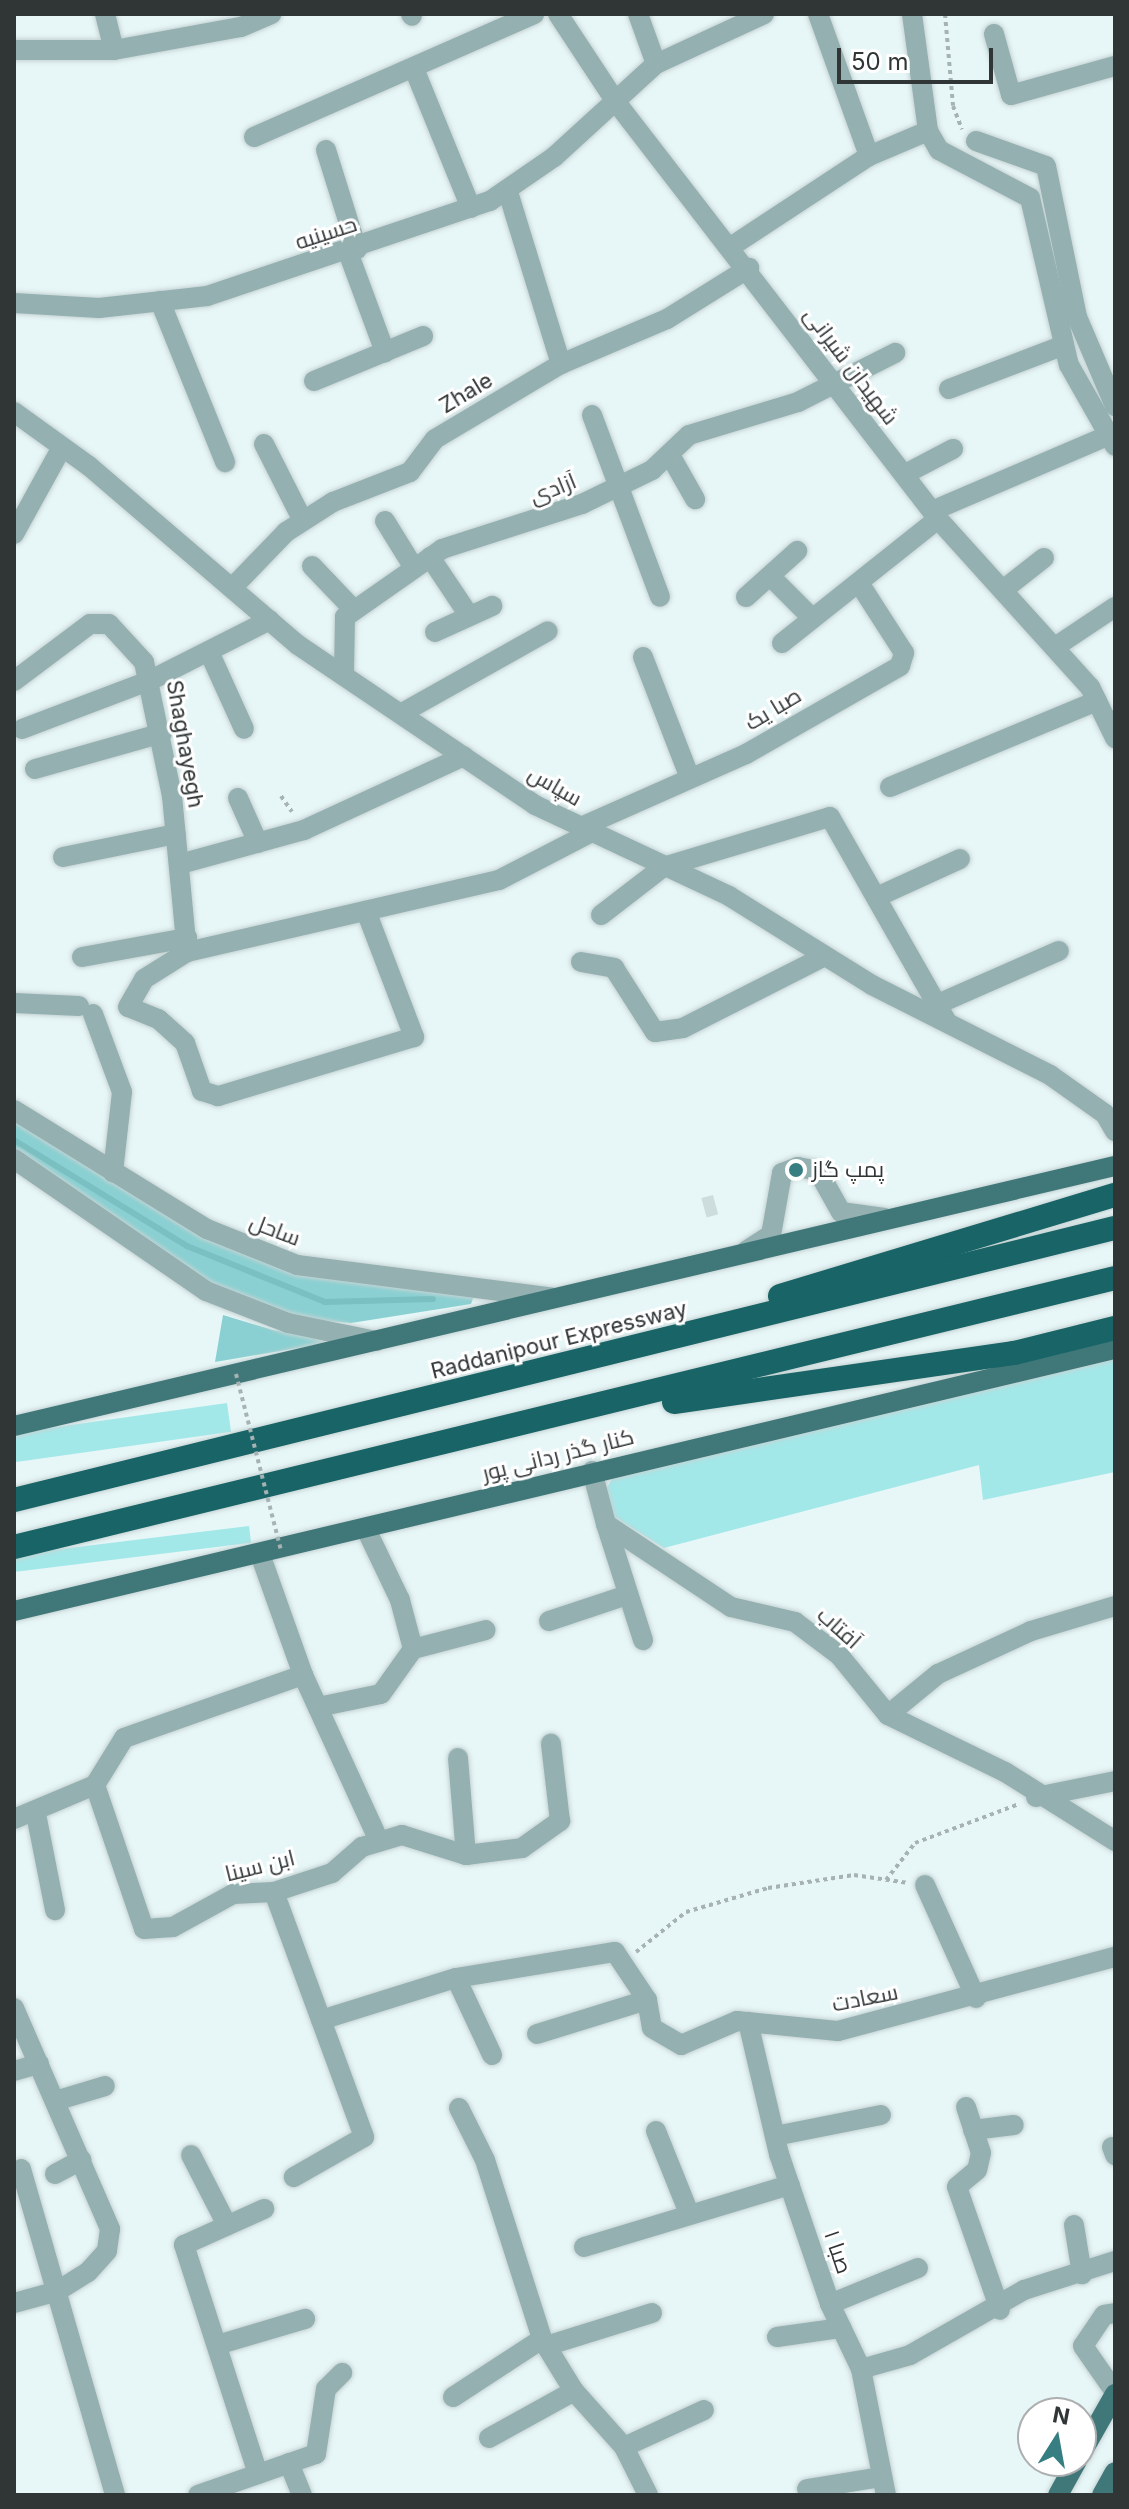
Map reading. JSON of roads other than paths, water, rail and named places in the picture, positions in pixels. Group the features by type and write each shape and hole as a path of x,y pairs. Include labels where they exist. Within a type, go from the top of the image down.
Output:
{"highway":[{"path":"536,1373 1115,1195"},
{"name":"Raddanipour Expressway","path":"14,1500 1115,1228"},
{"path":"14,1547 541,1421 1115,1278"},
{"path":"541,1421 1014,1353 1115,1328"}],"main road":[{"path":"14,1426 1115,1166"},
{"name":"کنار گذر ردانی پور","path":"14,1611 1115,1349"},
{"path":"1097,2425 1115,2393"},
{"path":"1102,2495 1115,2472"},
{"path":"1058,2495 1068,2477"}],"street":[{"path":"105,14 114,50"},
{"path":"14,50 114,50 241,27 271,14"},
{"path":"254,137 415,71 534,14"},
{"name":"شهیدان شیرانی","path":"558,14 616,102 749,268 835,386 907,473 935,515 1055,647 1097,701 1115,738"},
{"path":"638,14 656,64"},
{"name":"حسینیه","path":"14,303 99,308 207,296 353,250 471,208 508,192 616,102 656,64 764,14"},
{"path":"818,14 869,156"},
{"path":"782,643 859,583 935,515 1112,441 1064,345 1030,198 939,150 928,131 912,14"},
{"path":"994,34 1011,95 1115,66"},
{"path":"415,71 471,208"},
{"path":"732,246 869,156 928,131"},
{"path":"976,141 1046,166 1077,317 1109,382 1115,406"},
{"path":"326,150 385,352"},
{"path":"508,192 561,364"},
{"name":"Zhale","path":"232,588 303,521 410,472 435,439 561,364 667,319 749,268"},
{"path":"160,301 225,462"},
{"path":"314,381 423,336"},
{"path":"949,389 1064,345"},
{"name":"آزادی","path":"353,609 422,562 621,485 670,455 689,435 835,386 895,353"},
{"name":"سپاس","path":"14,412 62,447 270,620 464,756 585,831 729,896 825,956 942,1013 1050,1075 1105,1114 1115,1131"},
{"path":"592,415 621,485 660,597"},
{"path":"264,444 303,521"},
{"path":"14,534 62,447"},
{"path":"907,473 953,449"},
{"path":"670,455 695,499"},
{"path":"385,521 468,614"},
{"path":"746,597 797,551"},
{"path":"1003,590 1044,558"},
{"path":"312,566 353,609 345,617 344,674"},
{"path":"770,576 812,618"},
{"name":"صبا یک","path":"82,957 187,945 366,911 499,880 585,831 900,666 904,653 859,583"},
{"path":"435,632 468,614 492,606"},
{"path":"1055,647 1115,607"},
{"path":"22,729 151,680 210,654 270,620"},
{"name":"Shaghayegh","path":"14,681 90,624 109,624 151,680 176,834 187,945"},
{"path":"402,713 548,631"},
{"path":"210,654 244,729"},
{"path":"643,657 690,778"},
{"path":"890,787 1097,701"},
{"path":"35,769 162,733"},
{"path":"180,864 304,830 464,756"},
{"path":"238,798 258,843"},
{"path":"601,915 663,867 830,817 879,896 942,1013 1059,951"},
{"path":"63,857 176,834"},
{"path":"879,896 960,859"},
{"path":"187,945 144,979 128,1007 158,1019 185,1043 202,1091 218,1096 414,1037 366,911"},
{"path":"581,962 614,968 655,1032 683,1028 825,956"},
{"path":"14,1003 86,1010 122,1092 113,1172"},
{"name":"ساحل","path":"14,1110 207,1229 297,1265 553,1298"},
{"path":"14,1159 206,1291 288,1323 376,1341"},
{"path":"737,1257 771,1235 782,1173 798,1167 818,1171 841,1212 905,1218"},
{"path":"592,1471 643,1640"},
{"name":"آفتاب","path":"606,1524 731,1607 795,1622 839,1655 888,1715 1005,1772 1036,1797 1115,1841"},
{"path":"366,1529 400,1600 413,1649"},
{"path":"270,1552 303,1675 379,1841 402,1835 466,1855 522,1848 560,1821 551,1744"},
{"path":"549,1621 627,1595"},
{"path":"888,1715 938,1674 1031,1631 1115,1606"},
{"path":"318,1707 381,1694 413,1649 486,1630"},
{"path":"14,1819 36,1814 95,1785 124,1738 303,1675"},
{"path":"458,1758 466,1855"},
{"path":"1036,1797 1115,1781"},
{"name":"ابن سینا","path":"95,1785 144,1929 173,1927 233,1894 274,1892 332,1873 379,1841"},
{"path":"36,1814 55,1910"},
{"path":"925,1885 976,1998"},
{"path":"274,1892 364,2137 294,2177"},
{"name":"سعادت","path":"456,1978 615,1952 625,1961 647,2000 652,2028 681,2045 748,2022 838,2031 976,1998 1115,1957"},
{"path":"321,2020 456,1978 492,2055"},
{"path":"537,2034 647,2000"},
{"path":"14,2008 110,2229 107,2251 58,2291 14,2303"},
{"name":"صبا ۱","path":"748,2022 790,2185 830,2304 861,2369 884,2486"},
{"path":"14,2071 39,2064"},
{"path":"55,2101 105,2086"},
{"path":"966,2107 973,2130 977,2170 957,2187 1000,2310"},
{"path":"459,2108 485,2160 544,2342 574,2391 624,2447 648,2495"},
{"path":"775,2136 881,2115"},
{"path":"973,2130 1014,2125"},
{"path":"656,2131 689,2213"},
{"path":"191,2155 227,2225"},
{"path":"55,2174 81,2160"},
{"path":"21,2169 115,2495"},
{"path":"584,2247 790,2185"},
{"path":"258,2474 184,2245 264,2209"},
{"path":"1074,2225 1082,2274"},
{"path":"861,2369 910,2355 1000,2310 1024,2290 1115,2261"},
{"path":"830,2304 918,2268"},
{"path":"453,2397 544,2342 652,2313"},
{"path":"1115,2313 1104,2315 1083,2346 1115,2393"},
{"path":"217,2345 305,2319"},
{"path":"777,2337 841,2328"},
{"path":"198,2495 316,2454 326,2389 342,2373"},
{"path":"489,2438 574,2391"},
{"path":"624,2447 704,2410"},
{"path":"289,2463 302,2495"},
{"path":"807,2489 884,2486"}],"waterway":[{"path":"14,1140 187,1246 325,1302 433,1299"}],"place":[{"name":"پمپ گاز","path":"796,1170"}]}
